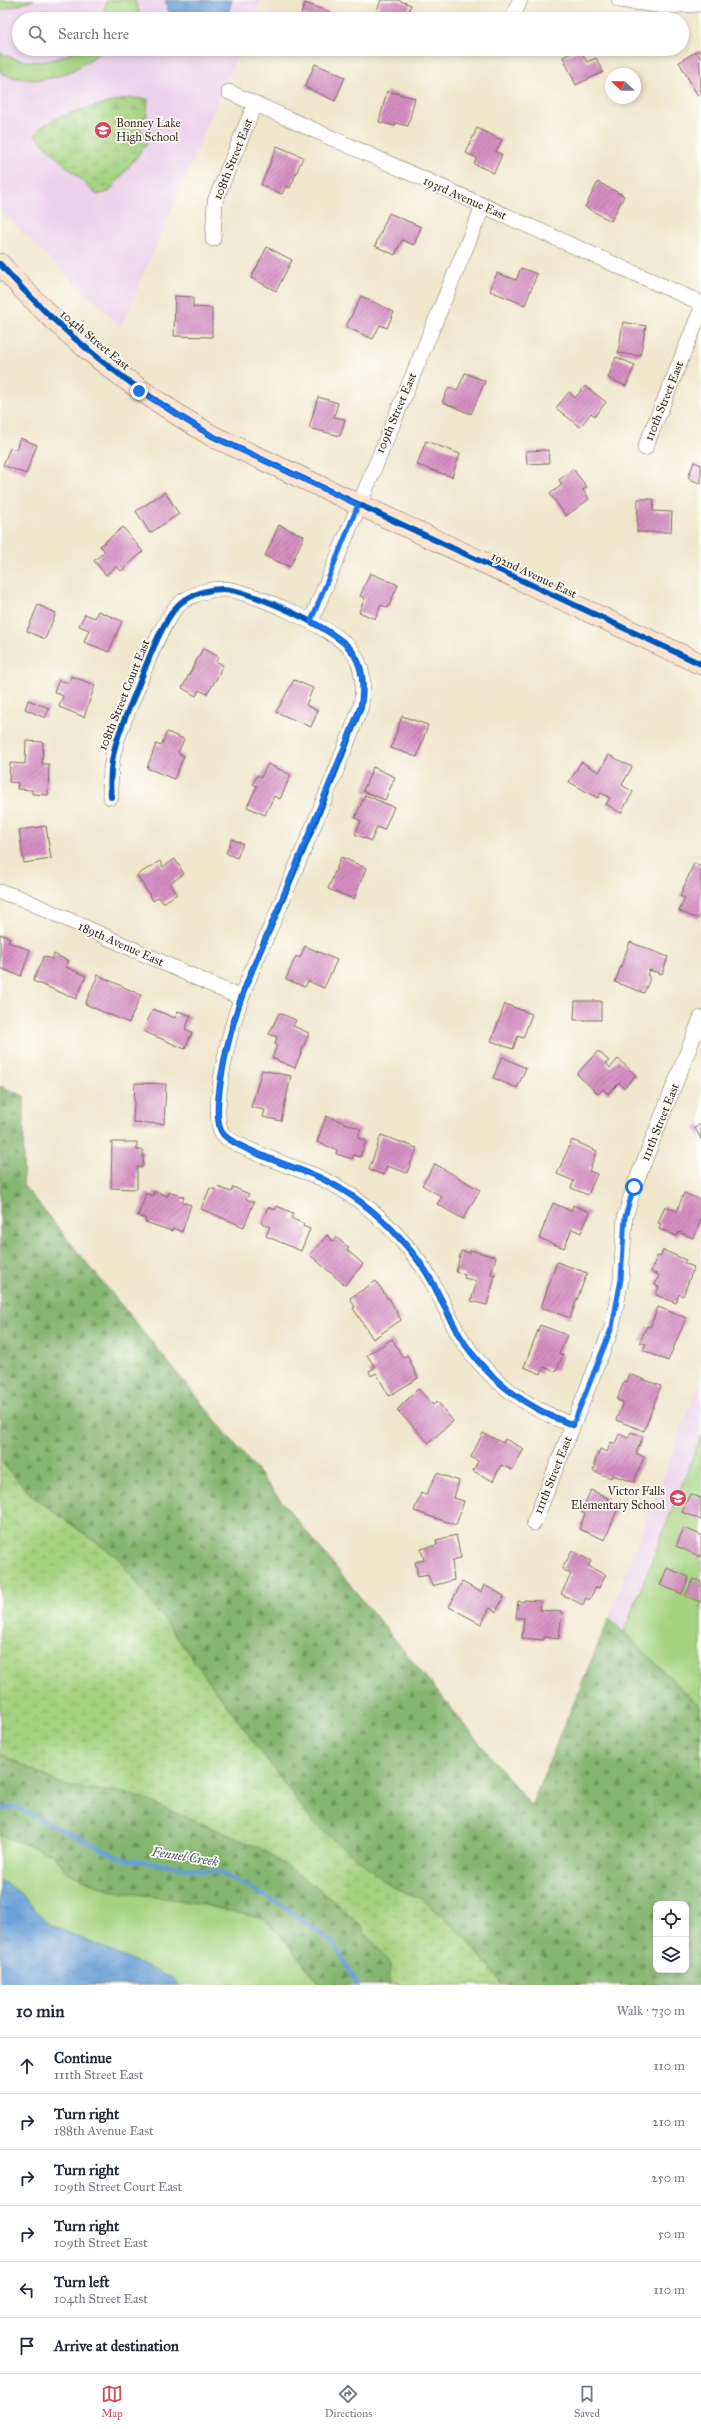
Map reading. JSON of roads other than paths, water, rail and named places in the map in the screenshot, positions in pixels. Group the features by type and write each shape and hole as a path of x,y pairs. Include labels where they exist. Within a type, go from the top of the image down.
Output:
{"street":[{"path":"515,12 520,0"},
{"path":"619,0 664,6 701,4"},
{"name":"193rd Avenue East","path":"229,92 701,302"},
{"name":"108th Street East","path":"213,239 215,201 255,104"},
{"name":"109th Street East","path":"311,621 483,206"},
{"name":"104th Street East","path":"0,264 40,307 109,368 139,391 212,436 358,505"},
{"name":"110th Street East","path":"645,448 701,310"},
{"name":"192nd Avenue East","path":"358,505 701,664"},
{"name":"108th Street Court East","path":"111,797 111,758 118,737 153,648 181,602 206,591 224,589 241,592 311,621 335,636 353,652 363,678 361,706 241,998 224,1060 217,1122 223,1134 244,1147 319,1178 346,1192 371,1210 394,1231 415,1256 430,1278 458,1334 474,1357 494,1378 513,1394 537,1410 573,1425"},
{"name":"189th Avenue East","path":"0,892 18,897 241,998"},
{"name":"111th Street East","path":"534,1523 612,1327 621,1279 625,1217 634,1187 701,1018"}],"water":[{"path":"165,0 232,0 229,12 169,12"},
{"path":"0,1881 8,1884 21,1894 51,1925 172,1978 179,1985 0,1985"}],"waterway":[{"name":"Fennel Creek","path":"0,1810 15,1807 120,1858 220,1873 279,1903 334,1944 358,1985"}],"place":[{"name":"Bonney Lake High School","path":"103,130"},
{"name":"Victor Falls Elementary School","path":"678,1498"}]}
